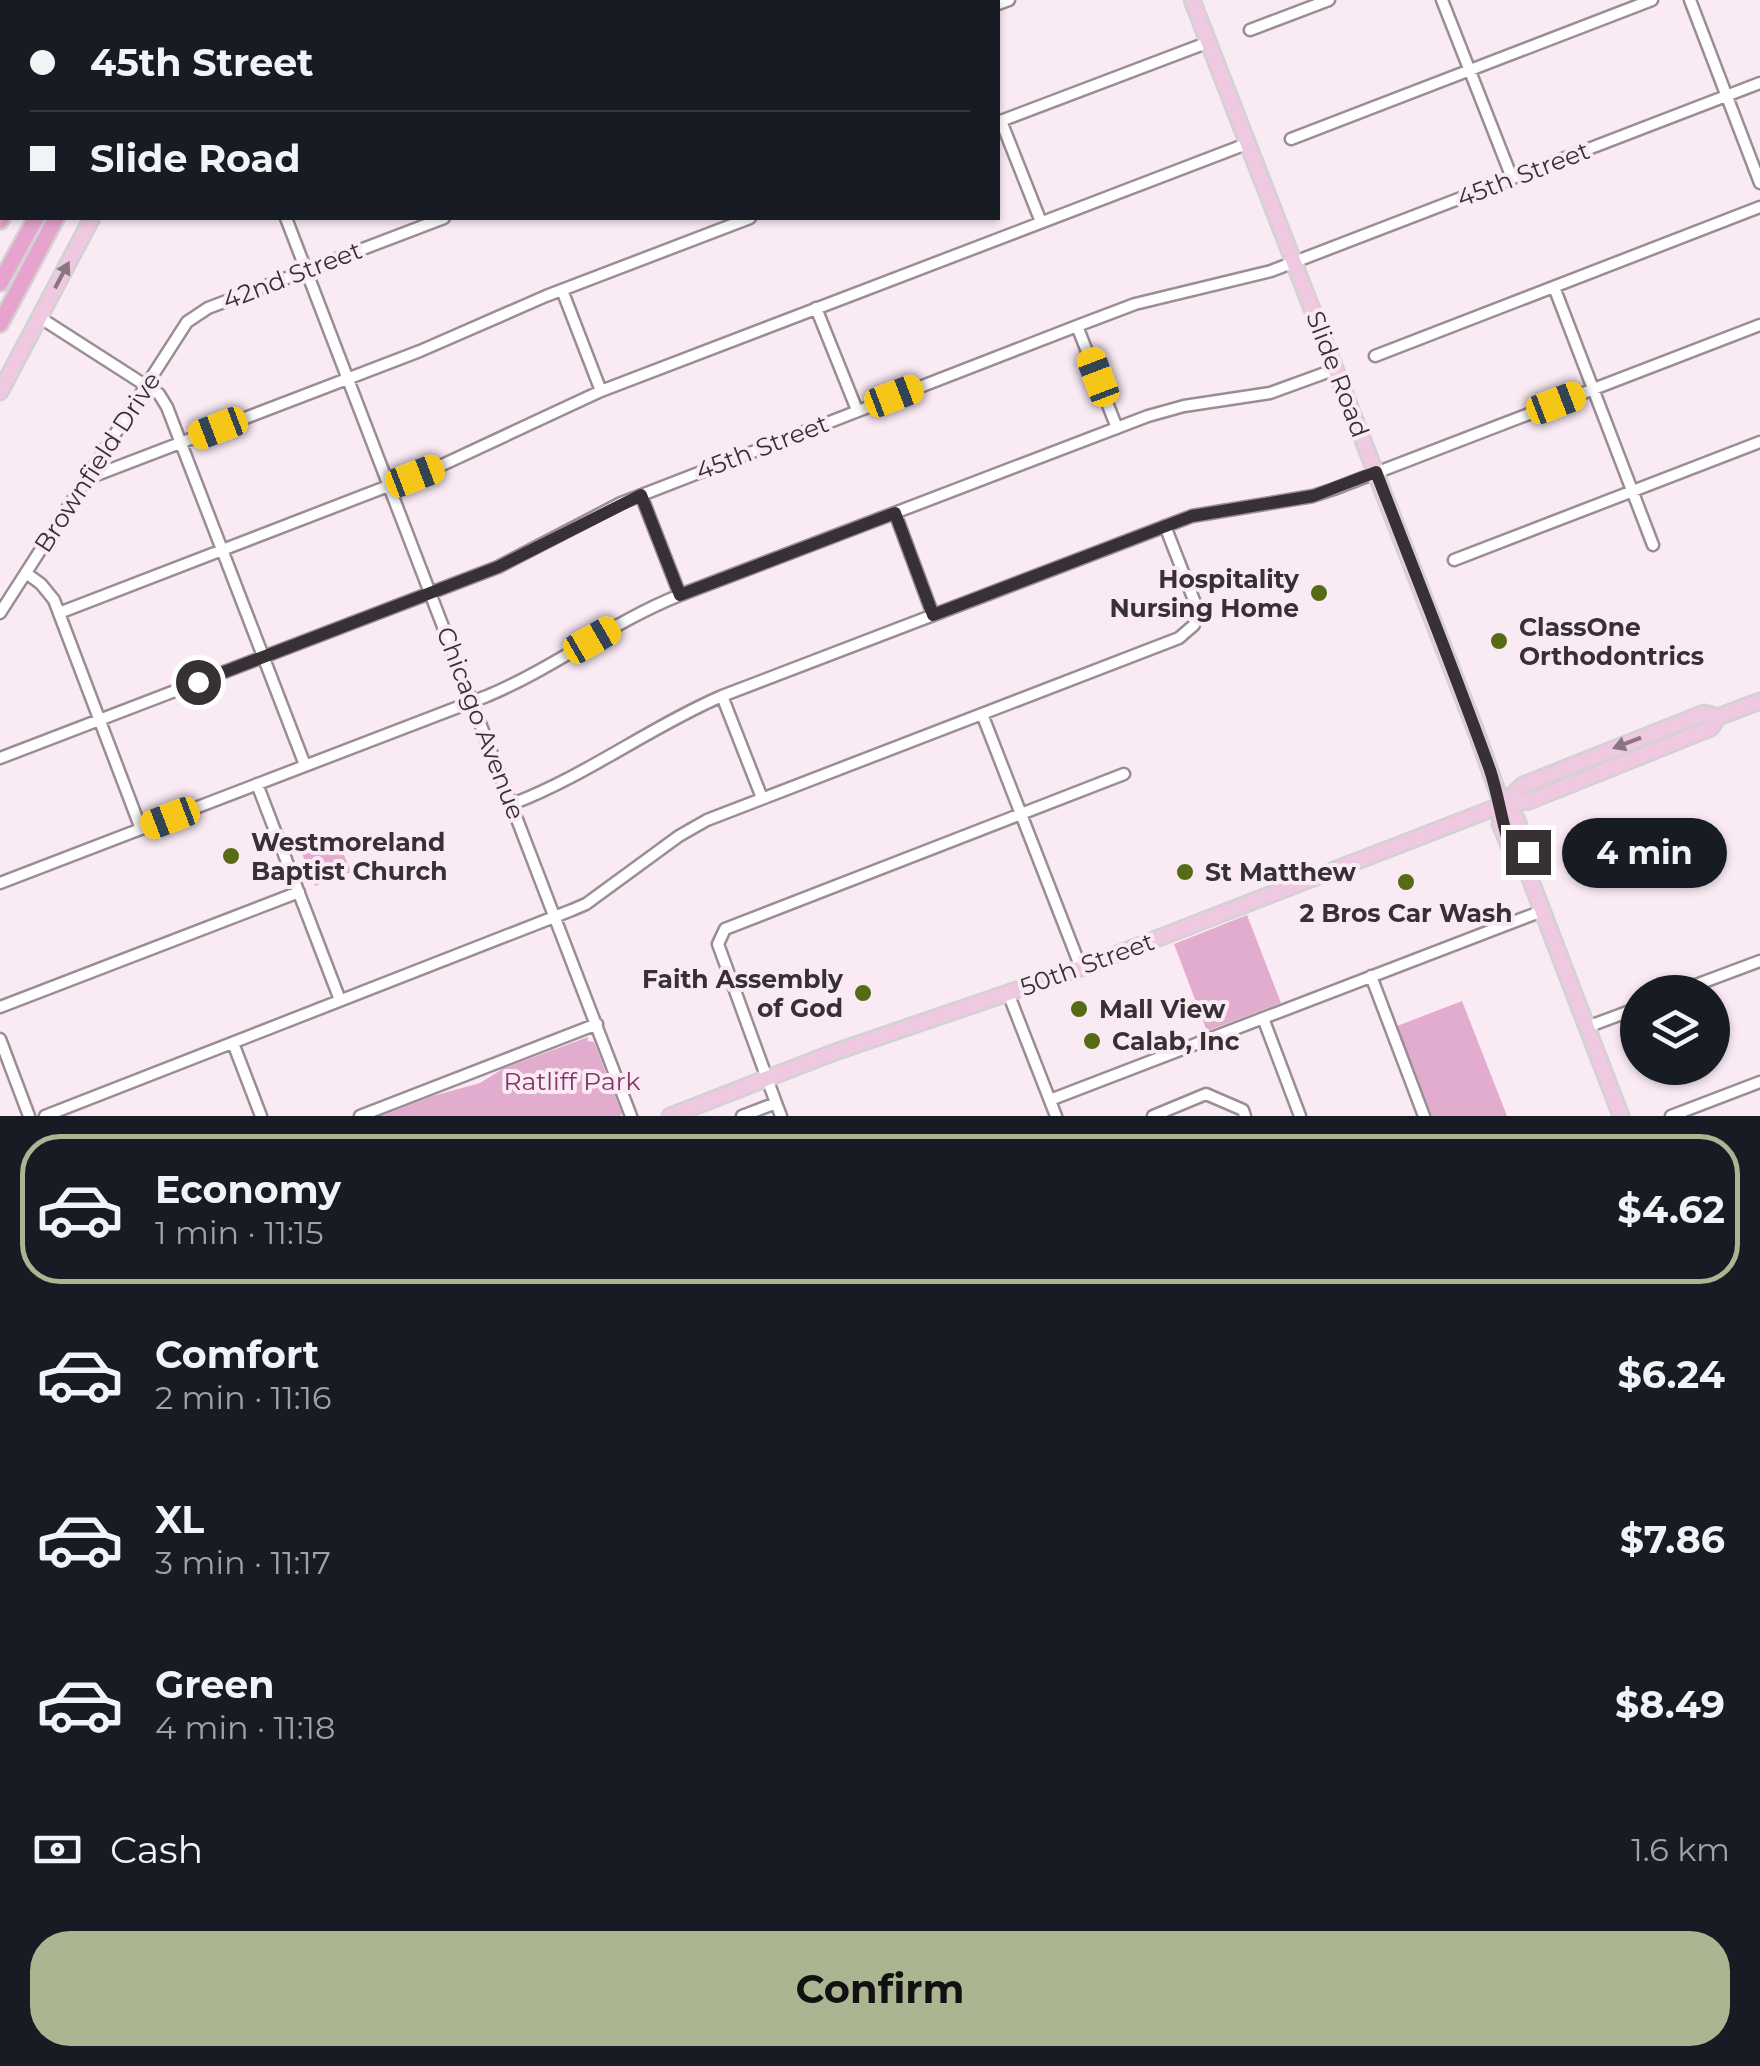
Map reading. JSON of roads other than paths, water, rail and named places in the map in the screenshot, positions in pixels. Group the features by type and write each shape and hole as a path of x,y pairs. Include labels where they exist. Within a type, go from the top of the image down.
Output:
{"highway":[{"path":"0,261 32,220"},
{"path":"0,283 33,220"},
{"path":"0,324 55,220"}],"main road":[{"name":"Slide Road","path":"1192,0 1502,805 1516,818 1528,852 1524,863 1621,1116"},
{"path":"0,392 91,220"},
{"name":"50th Street","path":"670,1116 768,1077 1081,968 1502,805 1523,785 1704,713 1718,717 1760,701"}],"street":[{"path":"1250,30 1329,0"},
{"path":"1442,0 1512,178"},
{"path":"1291,138 1652,0"},
{"path":"1690,0 1760,183"},
{"path":"1041,222 1000,122 1210,42"},
{"name":"45th Street","path":"0,758 498,567 641,495 857,410 1135,304 1295,261 1760,83"},
{"path":"59,613 472,453 601,392 1249,143"},
{"path":"1375,356 1760,207"},
{"name":"Chicago Avenue","path":"287,220 631,1116"},
{"name":"42nd Street","path":"198,313 439,220"},
{"path":"86,479 745,220"},
{"path":"1554,286 1653,544"},
{"path":"562,290 601,392"},
{"path":"816,308 857,410"},
{"name":"Brownfield Drive","path":"0,613 187,322 198,313"},
{"path":"39,317 159,394 168,407 305,765"},
{"path":"512,804 550,788 675,716 933,615 1211,510 1313,496 1760,325"},
{"path":"1077,326 1117,428"},
{"path":"0,883 514,685 636,614 680,595 1168,409 1270,393 1336,369"},
{"path":"1454,560 1760,442"},
{"path":"641,495 680,595"},
{"path":"895,513 933,615"},
{"path":"44,1116 586,904 692,827 1179,638 1194,626 1197,608 1165,526"},
{"path":"26,573 48,591 59,613 140,828"},
{"path":"722,696 762,798"},
{"path":"982,714 1081,968"},
{"path":"781,1116 723,958 720,938 725,929 1124,774"},
{"path":"257,784 340,1000"},
{"path":"0,1008 299,892"},
{"path":"1050,1100 1542,911"},
{"path":"1723,975 1760,961"},
{"path":"1372,976 1424,1116"},
{"path":"1008,993 1056,1116"},
{"path":"1587,1028 1620,1015"},
{"path":"1263,1018 1300,1116"},
{"path":"360,1116 596,1024"},
{"path":"0,1040 29,1116"},
{"path":"233,1042 261,1116"},
{"path":"1671,1116 1760,1082"},
{"path":"1161,1114 1206,1094 1244,1113"},
{"path":"742,1116 776,1104"},
{"path":"1227,1116 1244,1113"}],"place":[{"name":"Hospitality Nursing Home","path":"1319,593"},
{"name":"ClassOne Orthodontrics","path":"1499,641"},
{"name":"Westmoreland Baptist Church","path":"231,856"},
{"name":"St Matthew","path":"1185,872"},
{"name":"2 Bros Car Wash","path":"1406,882"},
{"name":"Faith Assembly of God","path":"863,993"},
{"name":"Mall View","path":"1079,1009"},
{"name":"Calab, Inc","path":"1092,1041"}],"park label":[{"name":"Ratliff Park","path":"572,1081"}]}
